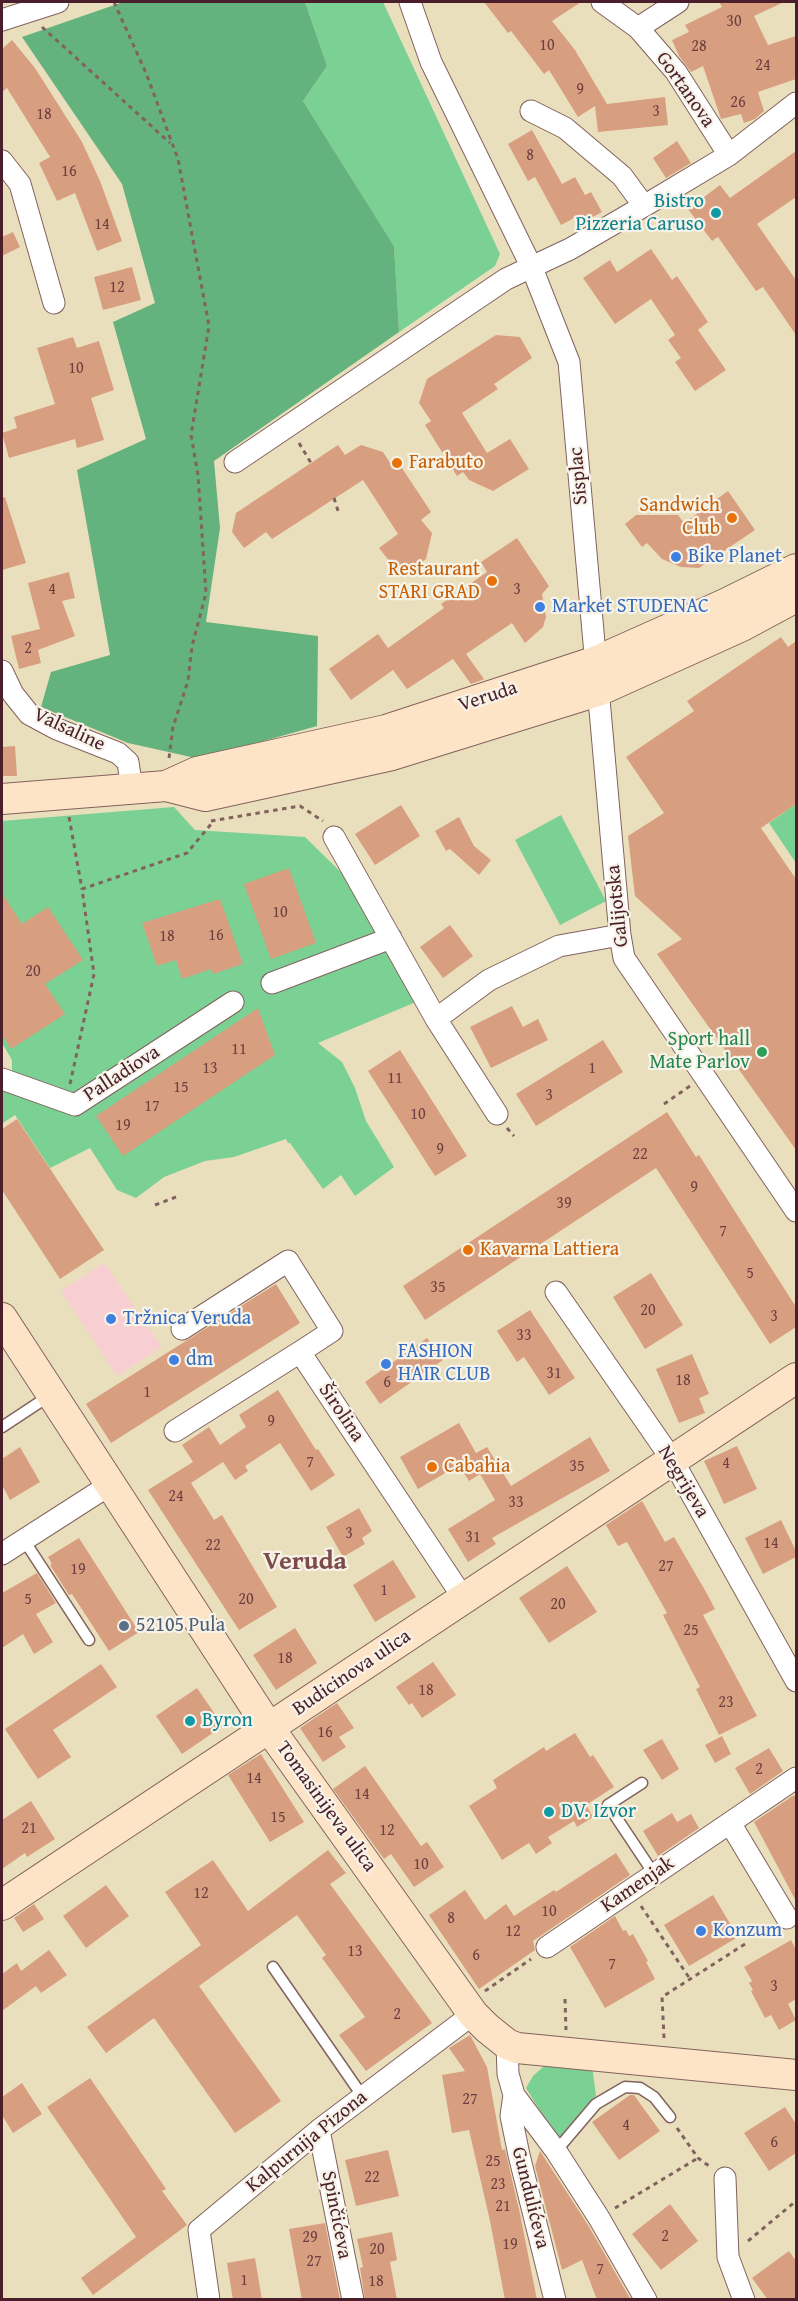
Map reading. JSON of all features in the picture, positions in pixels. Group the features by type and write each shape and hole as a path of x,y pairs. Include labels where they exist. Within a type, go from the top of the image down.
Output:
{"main road":[{"name":"Veruda","path":"2,799 166,786 197,771 386,730 597,661 725,604 796,569"},
{"name":"Veruda","path":"166,786 208,809 392,755 598,691 742,626 796,597"},
{"name":"Tomasinijeva ulica","path":"2,1318 269,1728 470,2009 507,2044"},
{"name":"Budicinova ulica","path":"2,1905 796,1378"},
{"path":"507,2044 518,2048 796,2075"}],"street":[{"path":"2,20 58,2"},
{"name":"Sisplac","path":"410,2 431,62 532,268 569,362 598,691"},
{"name":"Gortanova","path":"602,2 638,28 676,72 729,155"},
{"path":"638,28 678,2"},
{"path":"235,462 506,279 570,249 729,155 796,104"},
{"path":"531,111 565,128 622,176 644,206"},
{"path":"2,161 20,184 54,303"},
{"name":"Valsaline","path":"2,670 13,693 29,714 57,729 118,753 128,762 132,789"},
{"name":"Galijotska","path":"598,691 624,958 796,1211"},
{"path":"334,837 436,1018 498,1114"},
{"path":"436,1018 489,980 560,946 620,935"},
{"path":"272,983 391,938"},
{"name":"Palladiova","path":"2,1079 75,1105 233,1002"},
{"path":"175,1431 332,1331 288,1261 182,1329"},
{"name":"Negrijeva","path":"556,1292 673,1461 796,1681"},
{"name":"Širolina","path":"300,1352 464,1599"},
{"path":"2,1554 111,1484"},
{"name":"Kamenjak","path":"547,1947 796,1778"},
{"path":"729,1823 787,1918"},
{"name":"Kalpurnija Pizona","path":"209,2300 198,2230 470,2009"},
{"path":"507,2044 508,2074 513,2095 556,2151 599,2218 646,2300"},
{"name":"Gundulićeva","path":"513,2095 511,2116 517,2146 555,2300"},
{"name":"Spinčićeva","path":"319,2130 353,2300"},
{"path":"725,2178 728,2257 744,2300"}],"lane":[{"path":"2,1427 52,1394"},
{"path":"24,1540 89,1640"},
{"path":"642,1782 608,1805 654,1874"},
{"path":"273,1967 363,2097"},
{"path":"556,2151 596,2104 625,2087 640,2088 647,2092 670,2117"}],"path":[{"path":"114,2 146,73 178,159 208,326 191,435 198,475 206,592 192,646 188,681 173,727 166,786"},
{"path":"25,11 173,145"},
{"path":"288,427 311,463"},
{"path":"334,498 339,514"},
{"path":"66,795 94,974 66,1102"},
{"path":"82,889 187,853 208,809 300,806 321,818 334,837"},
{"path":"664,1104 704,1076"},
{"path":"155,1205 176,1197"},
{"path":"631,1890 690,1979"},
{"path":"664,2063 662,1997 745,1944"},
{"path":"470,2009 547,1947"},
{"path":"565,1999 567,2052"},
{"path":"670,2117 698,2158 725,2178"},
{"path":"599,2218 698,2158"},
{"path":"728,2257 796,2200"}],"shaded area":[{"name":"Tržnica Veruda","path":"104,1263 162,1347 117,1376 61,1291"}],"green space":[{"path":"123,2 305,2 327,66 303,101 394,246 399,332 214,461 220,528 206,622 318,636 317,726 200,759 128,743 41,707 51,672 110,655 77,470 146,439 113,322 155,303 122,184 22,37"},
{"path":"305,2 383,2 500,254 495,266 399,332 394,246 303,101 327,66"},
{"path":"796,804 796,863 769,823"},
{"path":"174,807 195,830 305,837 359,890 416,1002 318,1043 342,1062 355,1088 366,1121 394,1167 355,1196 341,1175 323,1189 286,1139 234,1157 205,1161 164,1177 136,1198 117,1190 90,1148 50,1168 15,1115 3,1123 2,1121 2,1086 12,1080 12,1060 2,1043 2,821"},
{"path":"561,815 606,901 560,925 515,840"},
{"path":"552,2063 592,2066 596,2096 558,2140 526,2088 533,2076"}],"building":[{"path":"484,2 581,2 552,21 575,50 607,104 665,97 668,125 598,132 595,106 578,117 549,70 544,74 511,31 508,33"},
{"path":"719,2 784,2 754,16 768,45 796,36 796,79 758,92 764,111 755,119 744,123 741,114 721,119 703,66 691,72 679,56 672,40 689,32 685,25 722,7"},
{"path":"12,40 35,68 82,142 100,181 122,241 97,251 75,193 57,201 39,163 50,157 7,88 2,92 2,49"},
{"path":"532,130 562,184 575,177 585,195 591,192 602,212 580,224 576,217 561,225 535,177 528,181 508,144"},
{"path":"677,141 691,163 666,178 653,158"},
{"path":"796,151 796,197 757,224 796,280 796,335 763,287 756,291 718,237 712,241 688,209 720,185 730,198"},
{"path":"13,232 20,247 2,256 2,237"},
{"path":"651,249 672,280 677,276 708,322 698,330 726,370 695,391 675,362 681,358 668,340 675,335 651,299 615,324 583,278 610,260 617,272"},
{"path":"132,267 141,300 103,310 94,277"},
{"path":"496,335 520,337 532,358 494,384 498,389 462,413 487,453 510,439 529,469 493,491 469,480 463,472 457,476 425,425 431,421 419,403 427,379"},
{"path":"73,337 77,348 99,341 114,390 91,398 104,440 77,448 75,439 9,458 2,433 17,428 14,417 55,404 37,348"},
{"path":"338,445 345,455 361,445 383,452 390,463 396,459 431,512 421,520 432,533 426,559 402,577 379,548 398,534 363,480 272,539 266,532 244,548 232,532 236,513"},
{"path":"728,491 755,530 699,568 681,567 662,559 647,543 642,547 625,524 636,515 678,515 684,523"},
{"path":"5,497 26,563 2,570 2,498"},
{"path":"517,538 549,586 542,594 546,617 543,627 525,643 512,623 466,654 484,679 482,680 471,684 453,659 407,689 393,670 351,700 329,669 378,634 388,648 444,608 441,604 487,572 481,562"},
{"path":"69,572 75,598 62,601 75,636 38,650 41,663 19,669 11,636 40,629 28,583"},
{"path":"781,637 788,647 796,641 796,804 761,828 796,879 796,1150 657,954 682,939 635,896 628,836 664,813 626,757 694,711 687,701"},
{"path":"15,746 17,776 2,776 2,747"},
{"path":"401,805 420,836 375,865 355,834"},
{"path":"459,817 474,846 491,860 479,875 450,849 446,851 435,831"},
{"path":"289,868 316,943 271,959 244,884"},
{"path":"2,893 22,924 48,907 83,960 45,984 65,1014 11,1049 2,1034"},
{"path":"220,899 243,964 213,974 211,969 182,979 176,960 157,966 142,923"},
{"path":"450,925 473,956 443,978 420,947"},
{"path":"512,1006 523,1027 538,1019 548,1040 491,1068 470,1027"},
{"path":"258,1008 275,1055 123,1156 96,1116"},
{"path":"603,1040 623,1072 536,1126 516,1094"},
{"path":"400,1050 467,1156 435,1176 368,1071"},
{"path":"667,1112 696,1157 699,1155 796,1307 796,1327 770,1344 656,1168 425,1320 403,1286"},
{"path":"17,1119 104,1250 60,1279 2,1190 2,1129"},
{"path":"651,1273 683,1325 645,1349 613,1297"},
{"path":"276,1284 300,1323 111,1443 86,1404"},
{"path":"530,1310 575,1378 549,1395 524,1357 517,1362 497,1331"},
{"path":"427,1338 443,1360 380,1404 365,1382"},
{"path":"692,1354 709,1394 699,1398 705,1413 679,1423 656,1369"},
{"path":"278,1390 316,1450 318,1449 335,1475 311,1491 280,1443 245,1466 248,1471 235,1480 223,1462 191,1483 214,1520 222,1515 277,1607 239,1630 148,1490 193,1462 182,1445 209,1427 220,1445 246,1427 239,1415"},
{"path":"459,1423 476,1453 487,1447 511,1486 590,1437 610,1471 492,1538 496,1544 468,1562 448,1529 495,1500 480,1474 469,1481 459,1465 418,1489 400,1457"},
{"path":"737,1446 757,1489 724,1504 704,1461"},
{"path":"20,1447 40,1482 10,1500 2,1485 2,1459"},
{"path":"642,1501 665,1542 674,1537 706,1592 715,1609 703,1615 757,1716 719,1735 696,1689 700,1687 663,1615 667,1613 627,1542 618,1546 606,1525"},
{"path":"359,1508 372,1531 362,1538 365,1544 343,1557 326,1527"},
{"path":"781,1520 796,1551 796,1557 763,1574 745,1538"},
{"path":"79,1538 139,1632 109,1651 50,1565 52,1564 48,1557"},
{"path":"393,1560 416,1597 375,1622 353,1585"},
{"path":"567,1566 597,1612 549,1643 519,1598"},
{"path":"37,1573 56,1603 36,1614 53,1642 34,1654 23,1634 2,1648 2,1593"},
{"path":"295,1628 317,1663 276,1690 253,1655"},
{"path":"433,1662 456,1695 422,1718 412,1703 409,1705 396,1687"},
{"path":"101,1664 117,1687 53,1730 71,1757 38,1779 5,1729"},
{"name":"Byron","path":"197,1688 223,1726 182,1754 156,1716"},
{"path":"337,1703 354,1728 339,1737 346,1747 323,1762 300,1728"},
{"path":"575,1733 590,1757 593,1755 614,1787 586,1805 593,1817 577,1827 574,1821 548,1837 552,1843 536,1854 529,1843 502,1860 469,1806 497,1788 493,1780 544,1747 546,1751"},
{"path":"722,1736 731,1754 715,1763 705,1745"},
{"path":"662,1739 679,1769 662,1780 643,1750"},
{"path":"769,1748 783,1771 750,1794 735,1768"},
{"path":"261,1754 304,1822 270,1842 228,1775"},
{"path":"365,1766 421,1846 427,1842 444,1867 414,1887 391,1854 384,1859 333,1789"},
{"path":"794,1795 796,1800 796,1901 754,1822"},
{"path":"31,1801 55,1839 27,1857 25,1853 2,1869 2,1820"},
{"path":"672,1813 677,1822 691,1814 699,1828 658,1856 643,1831"},
{"path":"328,1850 346,1873 330,1884 432,2023 366,2071 339,2035 365,2017 322,1958 326,1955 297,1915 199,1986 281,2101 235,2133 154,2018 106,2053 87,2027 201,1945 165,1892 213,1860 248,1911"},
{"path":"616,1853 630,1875 533,1941 535,1950 479,1989 429,1915 465,1890 485,1920 506,1904 514,1916"},
{"path":"106,1885 129,1916 86,1948 63,1916"},
{"name":"Konzum","path":"713,1895 738,1937 689,1966 664,1925"},
{"path":"34,1904 44,1919 23,1932 14,1918"},
{"path":"615,1916 623,1931 626,1930 629,1936 633,1934 655,1979 605,2008 570,1947"},
{"path":"791,1940 796,1950 796,1999 788,2004 796,2020 779,2030 771,2015 765,2018 751,1991 753,1990 749,1983 752,1981 744,1967"},
{"path":"49,1950 67,1975 41,1993 36,1986 2,2011 2,1974 17,1963 21,1971"},
{"path":"470,2035 487,2067 502,2150 505,2149 537,2300 505,2300 469,2130 452,2133 442,2075 465,2071 449,2048"},
{"path":"90,2078 166,2189 162,2191 187,2225 93,2295 81,2278 136,2237 47,2107"},
{"path":"22,2083 42,2114 13,2133 2,2115 2,2097"},
{"path":"630,2095 634,2095 660,2131 619,2160 592,2122"},
{"path":"785,2107 796,2124 796,2153 769,2171 744,2133"},
{"path":"388,2150 399,2196 356,2206 345,2160"},
{"path":"540,2151 588,2225 631,2300 597,2300 582,2260 562,2270 535,2166"},
{"path":"670,2204 698,2241 661,2270 632,2234"},
{"path":"325,2223 340,2300 302,2300 289,2229"},
{"path":"392,2232 397,2260 390,2262 397,2300 365,2300 360,2268 363,2267 357,2239"},
{"path":"789,2251 796,2261 796,2300 768,2300 752,2278"},
{"path":"255,2258 262,2300 233,2300 227,2263"}],"place":[{"name":"Bistro Pizzeria Caruso","path":"716,213"},
{"name":"Farabuto","path":"397,463"},
{"name":"Sandwich Club","path":"732,518"},
{"name":"Bike Planet","path":"676,557"},
{"name":"Restaurant STARI GRAD","path":"492,581"},
{"name":"Market STUDENAC","path":"540,607"},
{"name":"Sport hall Mate Parlov","path":"762,1052"},
{"name":"Kavarna Lattiera","path":"468,1250"},
{"name":"Tržnica Veruda","path":"111,1319"},
{"name":"dm","path":"174,1360"},
{"name":"FASHION HAIR CLUB","path":"386,1364"},
{"name":"Cabahia","path":"432,1467"},
{"name":"52105 Pula","path":"124,1626"},
{"name":"Byron","path":"190,1721"},
{"name":"DV. Izvor","path":"549,1812"},
{"name":"Konzum","path":"701,1931"}],"district":[{"name":"Veruda","path":"305,1562"}]}
